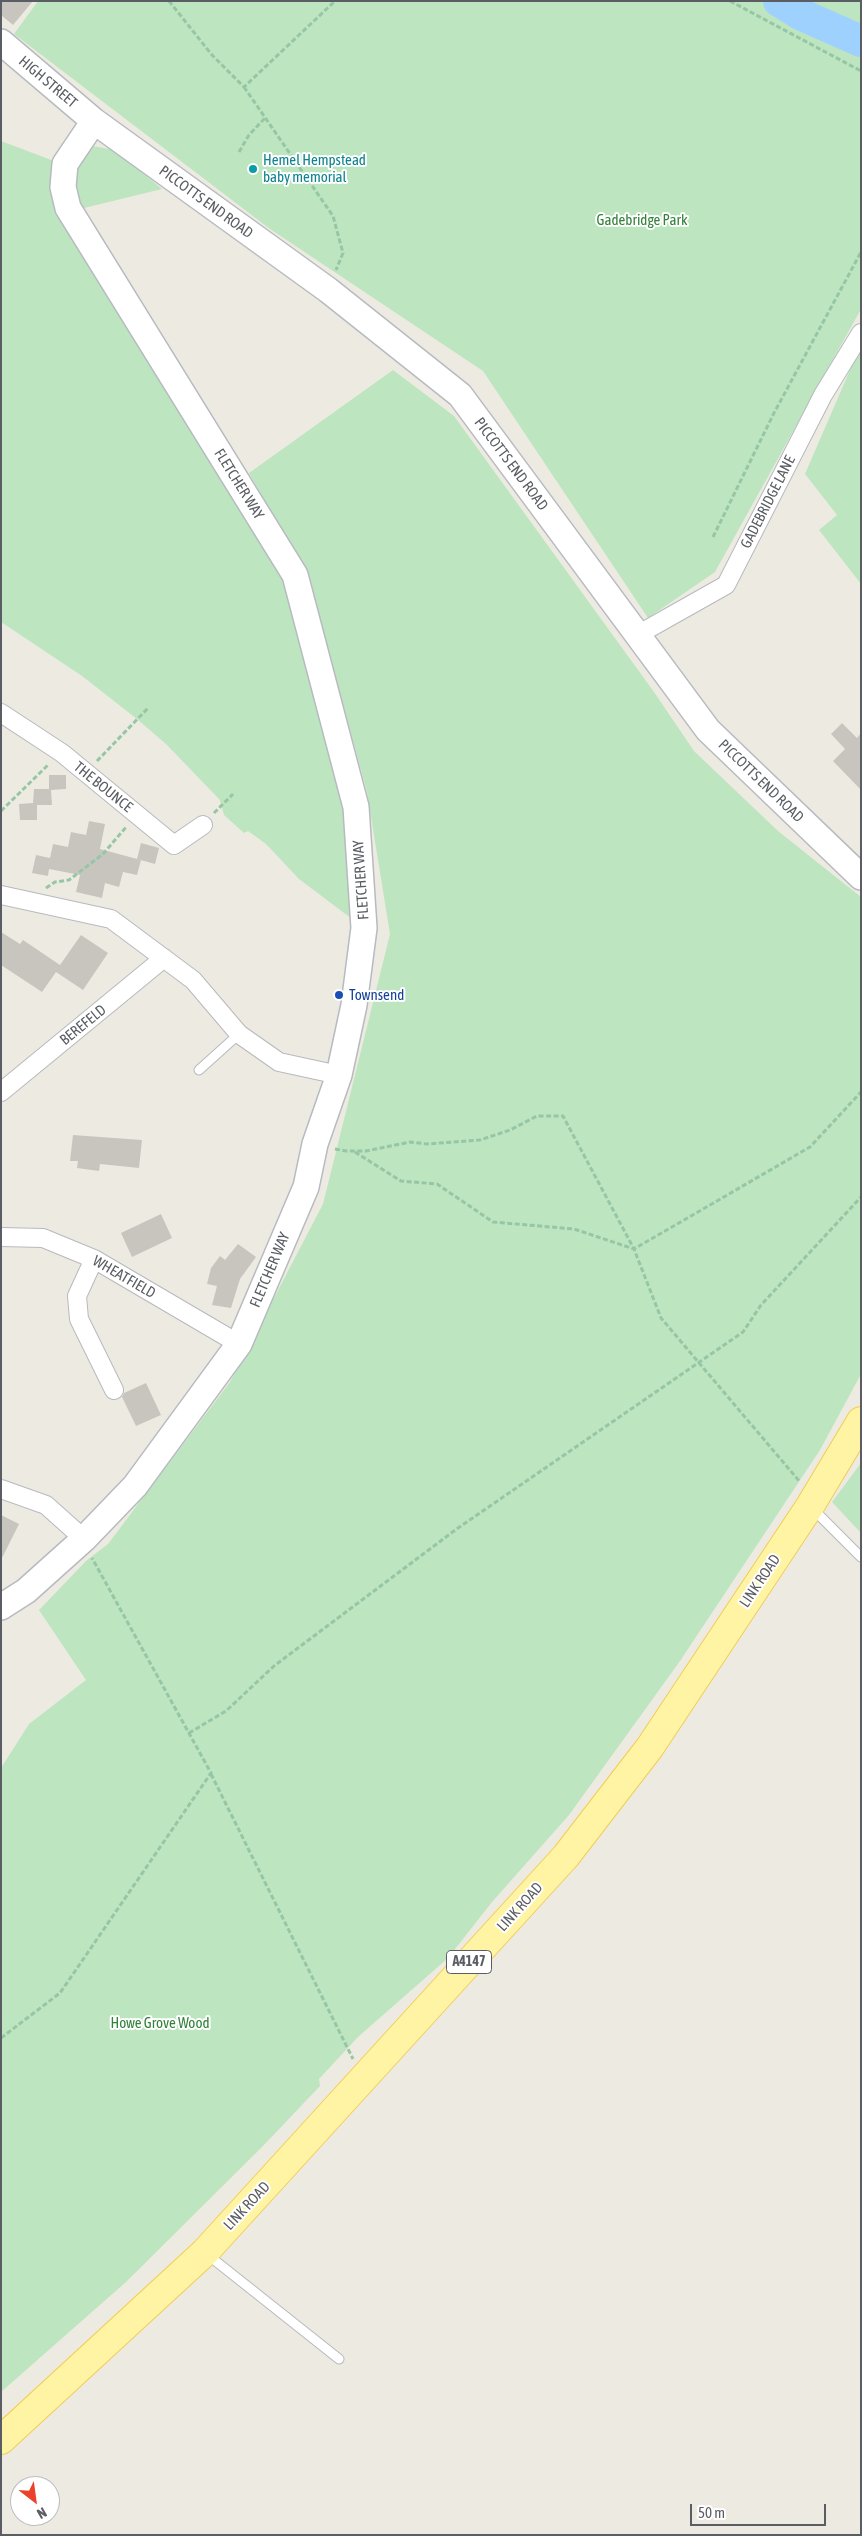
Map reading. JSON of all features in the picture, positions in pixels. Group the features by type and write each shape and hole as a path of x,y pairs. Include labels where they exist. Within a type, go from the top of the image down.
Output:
{"main road":[{"name":"LINK ROAD","path":"1,2440 204,2252 566,1856 650,1747 813,1501 861,1421"}],"street":[{"name":"HIGH STREET","path":"1,42 94,121"},
{"name":"PICCOTTS END ROAD","path":"94,121 328,290 460,395 640,634 708,730 861,877"},
{"name":"FLETCHER WAY","path":"1,1606 26,1591 84,1538 135,1486 239,1344 306,1187 315,1144 339,1075 354,1005 364,928 356,807 295,575 68,208 63,187 64,164 94,121"},
{"name":"GADEBRIDGE LANE","path":"640,634 726,585 823,395 861,333"},
{"name":"THE BOUNCE","path":"1,713 62,753 174,845 202,825"},
{"path":"1,894 111,919 193,980 239,1034 279,1062 339,1075"},
{"name":"BEREFELD","path":"1,1092 164,958"},
{"name":"WHEATFIELD","path":"1,1237 43,1238 94,1259 239,1344"},
{"path":"94,1259 77,1296 79,1319 114,1390"},
{"path":"1,1489 46,1505 84,1538"}],"lane":[{"path":"199,1070 239,1034"},
{"path":"813,1501 861,1557"},
{"path":"204,2252 339,2359"}],"path":[{"path":"169,1 212,55 244,87 333,216 343,253 328,290"},
{"path":"244,87 334,1"},
{"path":"730,1 861,71"},
{"path":"239,152 250,135 265,118"},
{"path":"713,537 774,413 861,252"},
{"path":"86,773 149,707"},
{"path":"1,811 62,753"},
{"path":"202,825 233,794"},
{"path":"38,902 42,890 55,882 69,880 103,854 137,814"},
{"path":"354,1151 401,1181 437,1184 493,1222 574,1229 634,1250 810,1147 861,1092"},
{"path":"315,1144 354,1151 410,1142 427,1144 480,1140 510,1130 537,1116 563,1116 634,1250 661,1318 791,1472 813,1501"},
{"path":"189,1733 226,1710 274,1666 458,1528 743,1332 761,1305 861,1197"},
{"path":"96,1568 211,1773 356,2066"},
{"path":"1,2038 60,1993 211,1773"}],"green space":[{"name":"Gadebridge Park","path":"38,1 861,1 861,309 715,572 648,618 483,371 270,229 14,34"},
{"path":"1,141 54,161 295,575 356,807 364,928 299,879 266,844 248,831 244,833 224,815 220,800 166,744 137,719 82,676 1,622"},
{"path":"87,145 115,150 162,189 80,209 70,175"},
{"path":"861,350 861,584 819,530 837,515 805,474 853,363"},
{"name":"Howe Grove Wood","path":"393,370 454,416 654,692 694,751 778,831 861,897 861,1374 820,1450 680,1661 569,1815 492,1902 448,1958 358,2037 319,2079 320,2086 263,2146 126,2282 1,2392 1,1768 29,1724 86,1680 39,1610 87,1560 108,1544 230,1382 323,1204 390,934 367,792 308,576 249,473"},
{"path":"861,1463 861,1533 832,1502"}],"building":[{"path":"1,1 33,1 13,25 1,15"},
{"path":"842,723 857,738 861,733 861,790 833,761 845,749 831,734"},
{"path":"49,775 66,775 66,789 51,790 52,805 37,805 37,820 20,820 19,804 33,803 34,789 49,789"},
{"path":"89,821 105,824 100,849 141,860 137,875 123,872 119,887 105,883 102,898 76,892 80,875 49,869 48,876 32,873 36,855 50,858 53,844 68,847 71,832 86,835"},
{"path":"141,843 159,848 155,864 137,859"},
{"path":"1,932 20,944 23,940 60,965 81,935 108,953 83,990 56,972 42,992 1,965"},
{"path":"73,1135 142,1140 139,1168 100,1164 99,1171 77,1168 78,1161 70,1161"},
{"path":"161,1214 172,1238 132,1257 121,1233"},
{"path":"238,1244 256,1257 240,1279 231,1308 212,1305 217,1286 207,1284 211,1268 220,1256 225,1260"},
{"path":"146,1383 161,1415 136,1426 122,1397 124,1393"},
{"path":"1,1515 19,1524 1,1560"}],"waterway":[{"path":"779,1 800,14 861,41"}],"place":[{"name":"Hemel Hempstead baby memorial","path":"253,169"},
{"name":"Townsend","path":"339,995"}]}
